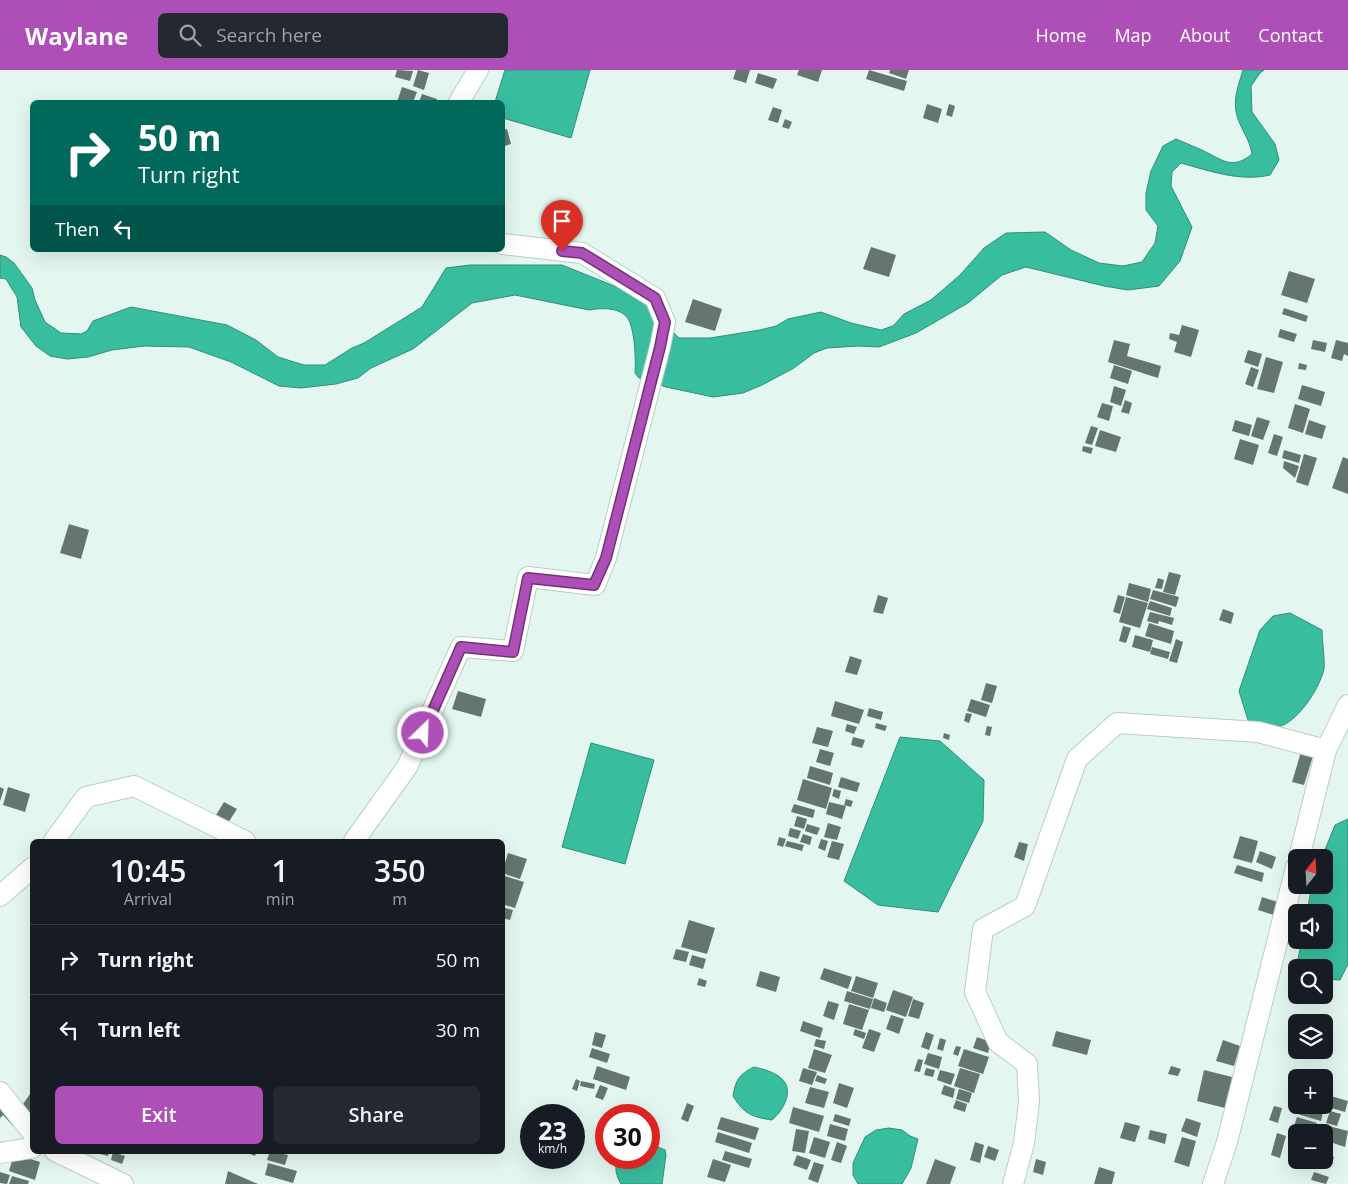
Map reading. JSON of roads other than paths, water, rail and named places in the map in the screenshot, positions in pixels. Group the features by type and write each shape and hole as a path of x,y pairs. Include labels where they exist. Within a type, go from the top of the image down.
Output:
{"street":[{"path":"460,100 478,70"},
{"path":"355,839 407,767 461,647 513,652 528,578 594,585 606,558 660,347 665,322 655,298 582,253 505,244"},
{"path":"1301,849 1326,750 1348,705"},
{"path":"1013,1184 1024,1143 1029,1102 1027,1064 998,1042 975,992 983,929 1025,906 1077,758 1117,723 1258,732 1326,750"},
{"path":"55,839 86,797 134,786 241,839"},
{"path":"0,896 30,870"},
{"path":"1213,1184 1227,1142 1289,894"},
{"path":"0,1092 30,1130"},
{"path":"0,1152 30,1148"},
{"path":"61,1154 122,1184"}]}
